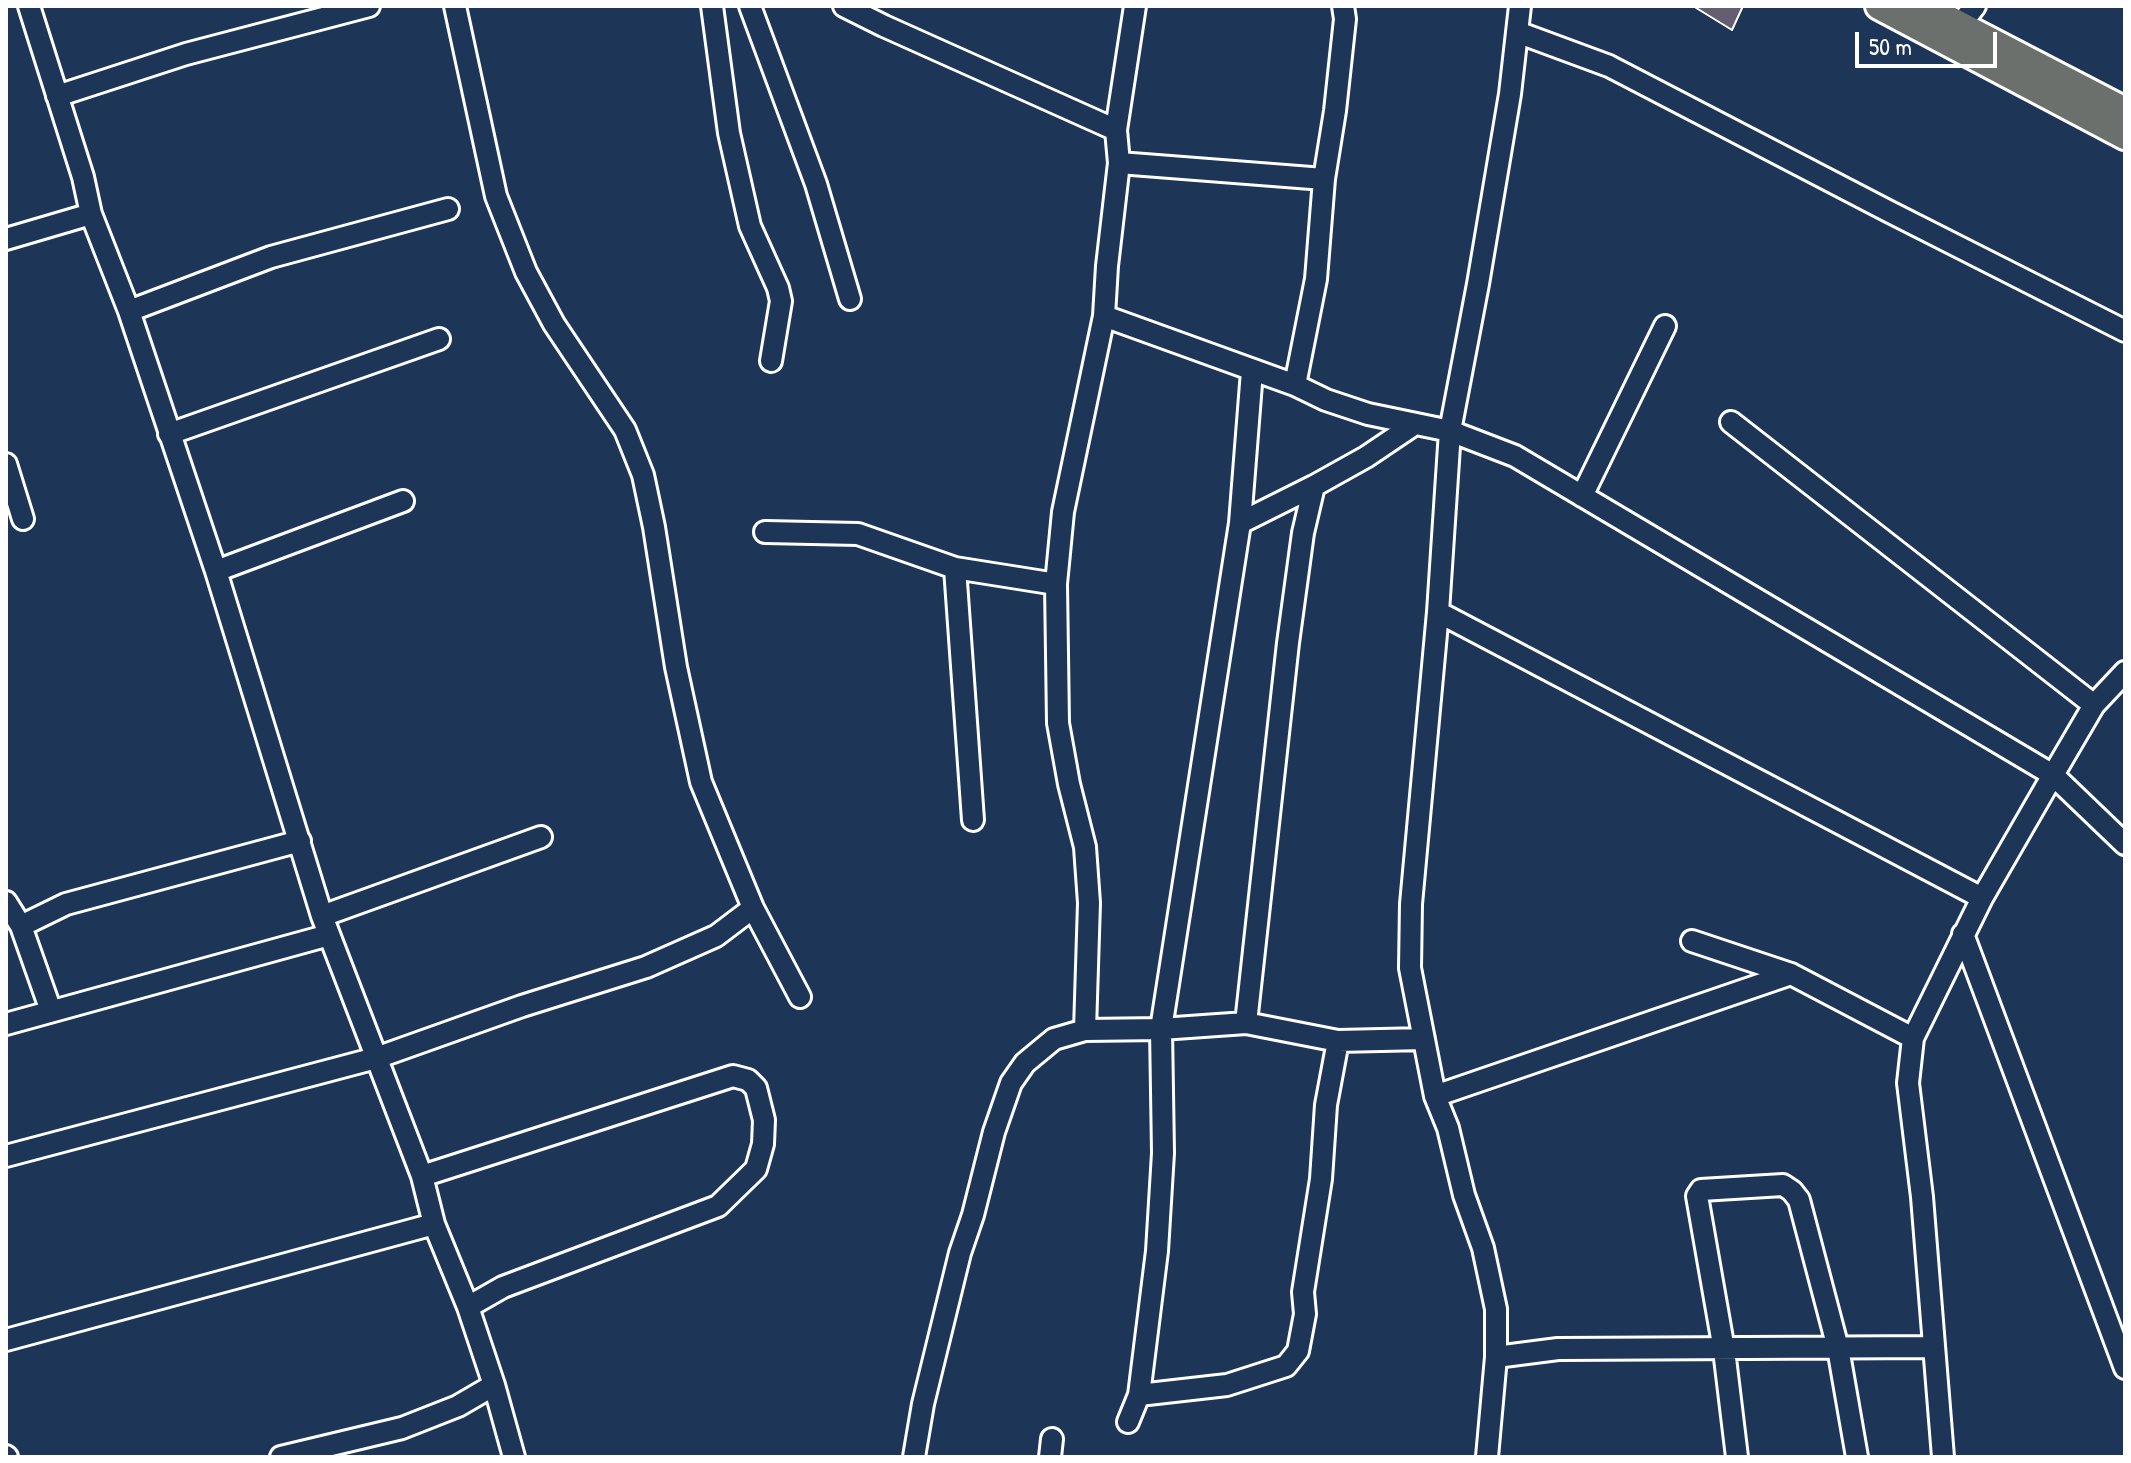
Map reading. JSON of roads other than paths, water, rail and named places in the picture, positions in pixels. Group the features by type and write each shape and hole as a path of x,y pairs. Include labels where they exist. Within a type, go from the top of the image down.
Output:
{"main road":[{"path":"1879,6 2125,136"},
{"path":"1923,6 1968,16 2125,111"}],"street":[{"path":"29,6 83,177 91,214 129,311 216,571 325,925 422,1176 434,1224 468,1307 514,1457"},
{"path":"57,96 186,54 369,6"},
{"path":"455,6 496,196 526,272 554,324 625,430 643,475 676,667 701,782 753,908 800,997"},
{"path":"712,6 729,133 750,226 781,301 771,361"},
{"path":"750,6 816,184 850,299"},
{"path":"844,6 1116,130"},
{"path":"1085,1030 1089,903 1085,847 1058,723 1056,584 1063,512 1104,316 1119,163 1116,130 1135,6"},
{"path":"1295,385 1316,279 1324,179 1345,19 1343,6"},
{"path":"1487,1457 1496,1357 1496,1309 1483,1248 1464,1195 1448,1128 1435,1096 1410,968 1411,904 1438,612 1450,431 1491,211 1510,94 1520,6"},
{"path":"1517,32 1609,66 2125,331"},
{"path":"1119,163 1324,179"},
{"path":"129,311 271,257 448,209"},
{"path":"6,239 91,214"},
{"path":"1104,316 1295,385 1326,400 1368,414 1450,431 1515,456 2053,775 2125,844"},
{"path":"1582,496 1665,326"},
{"path":"169,434 439,339"},
{"path":"1128,1422 1139,1395 1157,1251 1163,1153 1161,1029 1240,523 1252,371"},
{"path":"1731,422 2094,705"},
{"path":"1240,523 1366,457 1415,424"},
{"path":"6,464 23,519"},
{"path":"1246,1023 1288,643 1303,533 1314,486"},
{"path":"216,571 403,501"},
{"path":"765,532 858,534 955,568 1056,584"},
{"path":"955,568 973,820"},
{"path":"1438,612 1982,898"},
{"path":"1943,1457 1922,1197 1908,1083 1913,1038 1982,898 2053,775 2094,705 2125,672"},
{"path":"6,1024 325,925 541,837"},
{"path":"21,926 66,904 300,841"},
{"path":"6,902 21,926 51,1011"},
{"path":"6,1156 376,1058 522,1006 646,967 716,936 753,908"},
{"path":"1963,934 2125,1368"},
{"path":"1692,941 1791,974 1913,1038"},
{"path":"1435,1096 1791,974"},
{"path":"914,1457 923,1404 960,1253 994,1132 1011,1083 1025,1063 1054,1039 1085,1030 1246,1023 1338,1041 1424,1039"},
{"path":"1139,1395 1227,1385 1286,1366 1298,1351 1305,1314 1303,1292 1321,1179 1326,1105 1338,1041"},
{"path":"422,1176 733,1076 748,1080 756,1088 764,1120 763,1144 756,1169 718,1206 542,1271 503,1287 468,1307"},
{"path":"1737,1457 1724,1350 1697,1196 1701,1190 1783,1185 1799,1200 1838,1348 1857,1457"},
{"path":"6,1340 434,1224"},
{"path":"1496,1357 1558,1349 1934,1347"},
{"path":"281,1457 402,1428 458,1406 494,1385"}]}
